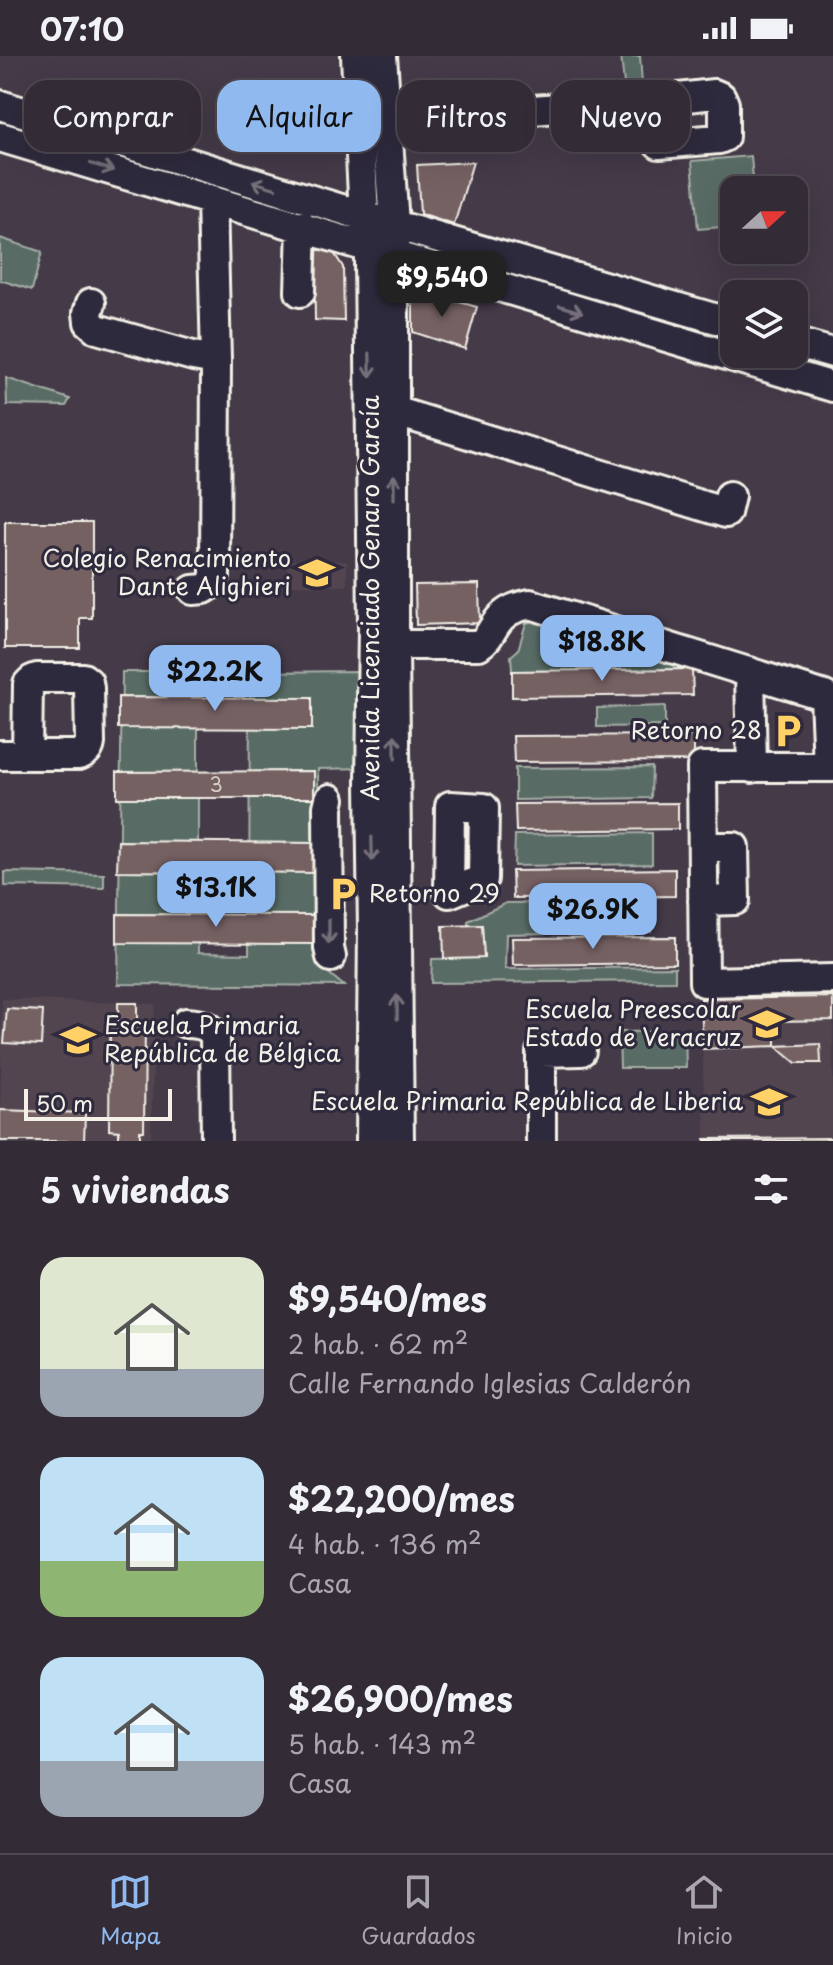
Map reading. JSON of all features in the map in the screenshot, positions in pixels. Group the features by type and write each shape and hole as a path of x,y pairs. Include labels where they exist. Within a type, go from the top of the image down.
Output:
{"street":[{"name":"Avenida Licenciado Genaro García","path":"356,56 382,538 383,645 411,902 371,1141"},
{"name":"Avenida Licenciado Genaro García","path":"382,56 394,224 394,411 382,538"},
{"path":"0,105 720,320"},
{"path":"387,121 551,109"},
{"path":"0,137 833,387"},
{"path":"193,590 212,584 215,575 216,360 212,200"},
{"path":"300,292 302,226"},
{"path":"91,303 89,322 97,329 216,360"},
{"path":"808,346 833,353"},
{"path":"394,411 726,513 730,496"},
{"path":"383,645 479,645 491,635 502,615 530,604 825,696 831,767 702,767 704,982 833,979"},
{"path":"750,672 752,768"},
{"path":"330,799 331,957"},
{"path":"186,1023 205,1025 215,1036 216,1141"},
{"path":"541,1141 541,1052 581,1051"},
{"name":"Avenida Licenciado Genaro García","path":"385,1054 399,1141"}],"shaded area":[{"name":"Colegio Renacimiento Dante Alighieri","path":"287,560 347,561 347,586 287,585"},
{"path":"833,997 833,1141 705,1141 701,999"},
{"name":"Escuela Primaria República de Bélgica","path":"2,999 155,1004 151,1141 0,1141"}],"green space":[{"path":"621,56 640,56 642,80 624,80"},
{"path":"751,156 753,176 720,176 720,227 698,229 692,161"},
{"path":"0,238 42,252 32,290 0,280"},
{"path":"6,378 70,399 66,406 7,405"},
{"path":"534,621 692,669 512,671 511,656 518,650 526,623"},
{"path":"365,671 366,768 318,769 319,965 344,986 118,984 122,672 198,672 198,953 249,954 250,672"},
{"path":"665,706 665,726 597,727 597,708"},
{"path":"652,767 651,798 515,800 515,768"},
{"path":"652,833 652,864 514,866 515,835"},
{"path":"5,872 104,874 104,888 5,886"},
{"path":"652,901 651,931 506,934 505,969 675,967 675,981 431,983 432,959 484,958 482,926 468,925 468,921 506,903"},
{"path":"685,1031 686,1068 620,1068 619,1032"}],"building":[{"path":"473,162 454,225 420,214 417,165"},
{"path":"314,248 332,250 343,267 344,321 315,320"},
{"path":"413,289 477,307 465,349 413,332"},
{"path":"5,522 92,522 92,618 80,618 80,648 5,648"},
{"path":"479,584 480,623 416,625 415,585"},
{"path":"692,669 693,695 512,697 512,671"},
{"path":"118,697 312,698 312,729 118,728"},
{"path":"694,735 694,761 514,762 513,736"},
{"path":"314,771 314,798 117,798 117,772"},
{"path":"678,803 678,829 516,831 515,804"},
{"path":"118,841 315,843 315,873 117,871"},
{"path":"675,869 675,896 513,898 512,871"},
{"path":"117,914 315,915 316,944 117,943"},
{"path":"482,925 484,958 444,959 443,926"},
{"path":"675,937 675,963 513,965 512,938"},
{"path":"833,997 833,1020 776,1021 776,1046 703,1049 701,999"},
{"path":"118,1003 137,1003 137,1022 145,1022 144,1131 140,1131 140,1141 119,1141 119,1131 109,1130 110,1022 118,1022"},
{"path":"7,1009 43,1011 41,1045 4,1043"},
{"path":"820,1044 821,1063 796,1063 776,1046"},
{"path":"0,1110 85,1113 84,1141 0,1141"},
{"path":"833,1138 833,1141 705,1141 705,1139"}],"place":[{"name":"Colegio Renacimiento Dante Alighieri","path":"317,573"},
{"name":"Retorno 28","path":"788,731"},
{"name":"Retorno 29","path":"343,894"},
{"name":"Escuela Preescolar Estado de Veracruz","path":"767,1024"},
{"name":"Escuela Primaria República de Bélgica","path":"78,1040"},
{"name":"Escuela Primaria República de Liberia","path":"769,1102"}]}
